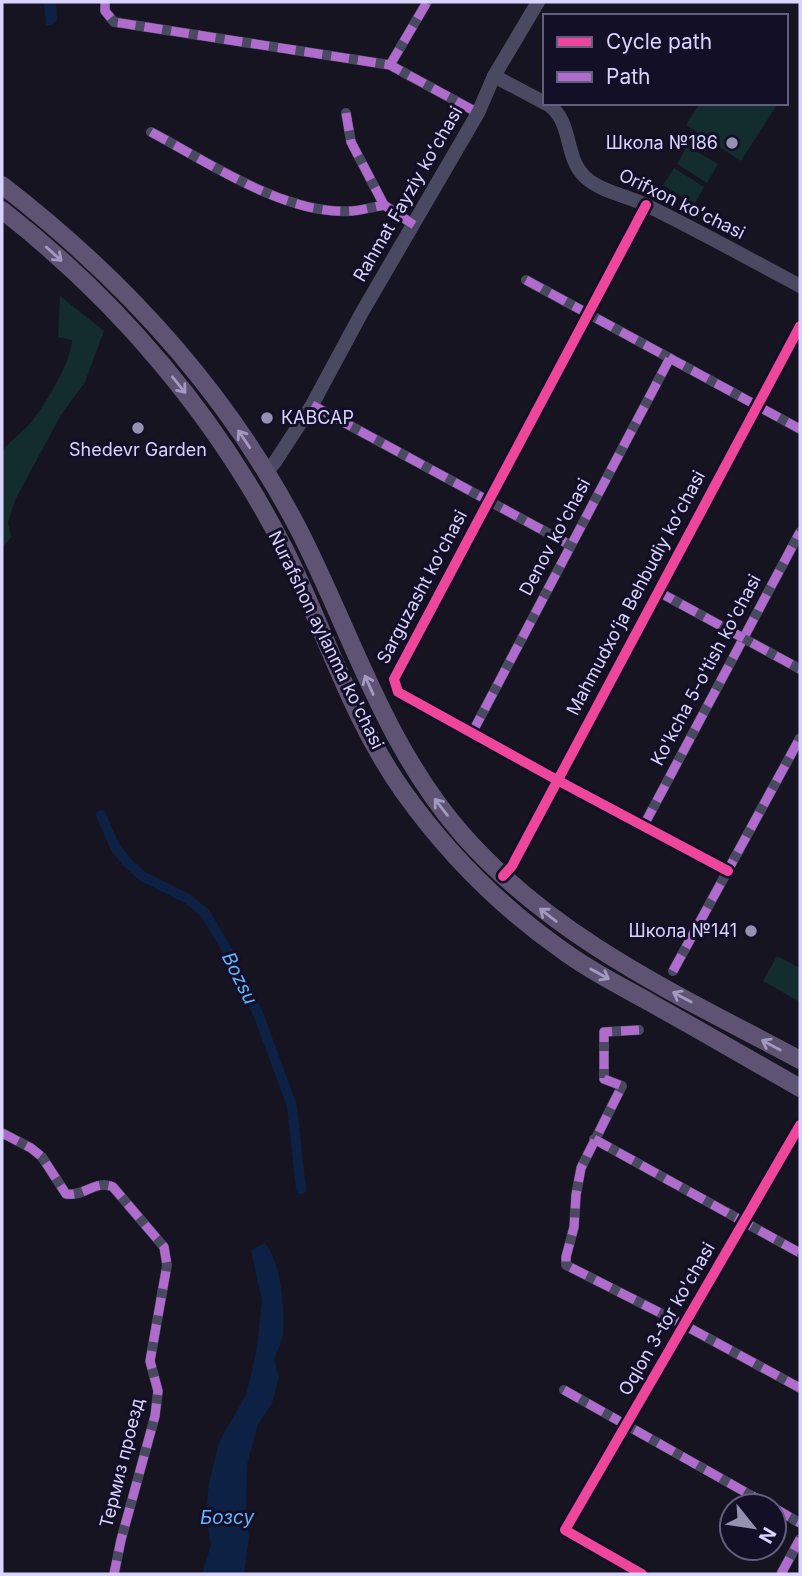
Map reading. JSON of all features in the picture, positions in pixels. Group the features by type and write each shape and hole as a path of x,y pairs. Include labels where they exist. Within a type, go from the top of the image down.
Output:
{"main road":[{"name":"Nurafshon aylanma ko'chasi","path":"2,185 87,255 131,297 210,390 266,472 323,578 373,695 399,746 426,789 463,834 503,876 554,920 585,942 628,968 800,1060"},
{"name":"Nurafshon aylanma ko'chasi","path":"2,210 76,273 180,386 253,492 300,582 354,704 382,756 402,790 447,846 503,903 564,952 800,1088"},
{"path":"115,313 117,299 131,297"},
{"path":"382,756 394,757 399,746"},
{"path":"447,846 449,834 463,834"}],"street":[{"path":"105,2 105,11 114,22 390,65 478,113"},
{"path":"390,65 427,2"},
{"name":"Rahmat Fayziy koʻchasi","path":"266,472 312,405 361,314 478,113 494,76 538,2"},
{"name":"Orifxon koʻchasi","path":"494,76 543,102"},
{"name":"Orifxon koʻchasi","path":"548,105 564,122 577,166 586,177 646,205 800,286"},
{"path":"346,113 351,142 384,205 414,225"},
{"path":"151,132 279,199 315,208 351,211 384,205"},
{"name":"Sarguzasht ko'chasi","path":"646,205 394,679 398,692 728,871"},
{"path":"526,280 800,429"},
{"name":"Mahmudxoʻja Behbudiy koʻchasi","path":"503,876 512,866 800,327"},
{"name":"Denov ko'chasi","path":"472,733 670,358"},
{"path":"312,405 570,544"},
{"name":"Ko'kcha 5-o'tish ko'chasi","path":"644,825 800,532"},
{"path":"657,591 800,669"},
{"path":"673,971 800,738"},
{"path":"639,1030 604,1032 604,1079 622,1086 581,1168 566,1265 800,1388"},
{"name":"Oqlon 3-tor ko'chasi","path":"642,1574 565,1531 800,1125"},
{"name":"Термиз проезд","path":"2,1133 42,1157 66,1194 73,1195 105,1184 113,1187 164,1247 167,1265 150,1361 158,1391 155,1416 114,1574"},
{"path":"594,1139 800,1253"},
{"path":"564,1390 745,1492"},
{"path":"781,1574 800,1539"}],"green space":[{"path":"699,105 777,105 741,161 686,125"},
{"path":"687,146 718,164 707,183 677,164"},
{"path":"674,168 704,187 694,204 663,185"},
{"path":"60,296 104,331 85,382 61,415 15,500 8,522 11,537 3,547 2,451 38,413 57,381 71,348 72,340 58,337"},
{"path":"777,956 800,968 800,1002 763,981"}],"water":[{"path":"44,2 56,2 57,20 52,25 46,25"},
{"name":"Бозсу","path":"265,1243 278,1274 283,1334 274,1360 279,1377 272,1403 258,1424 247,1465 246,1511 249,1538 244,1574 202,1574 211,1545 206,1514 209,1482 219,1442 246,1395 256,1353 262,1301 251,1250"}],"waterway":[{"name":"Bozsu","path":"101,815 115,847 126,861 142,876 188,899 205,913 228,952 259,1016 292,1106 301,1189"}],"marked path":[{"path":"105,2 105,11 114,22 390,65 478,113"},
{"path":"390,65 427,2"},
{"path":"346,113 351,142 384,205"},
{"path":"151,132 248,185 274,196 327,210 352,211 384,205 414,225"},
{"path":"526,280 800,429"},
{"path":"472,733 670,358"},
{"path":"312,405 570,545"},
{"path":"644,825 800,532"},
{"path":"657,591 800,669"},
{"path":"673,971 800,738"},
{"path":"639,1030 604,1032 604,1079 622,1086 581,1168 566,1265 800,1388"},
{"path":"2,1133 42,1157 66,1194 101,1185 113,1187 164,1247 167,1265 150,1361 158,1391 155,1416 114,1574"},
{"path":"594,1139 800,1253"},
{"path":"564,1390 745,1492"},
{"path":"788,1516 800,1523"},
{"path":"781,1574 800,1539"}],"cycle path":[{"path":"646,205 394,679 398,692 728,871"},
{"path":"503,876 512,866 800,326"},
{"path":"642,1574 565,1530 800,1125"}],"place":[{"name":"Школа №186","path":"732,143"},
{"name":"КАВСАР","path":"267,418"},
{"name":"Shedevr Garden","path":"138,428"},
{"name":"Школа №141","path":"751,931"}]}
